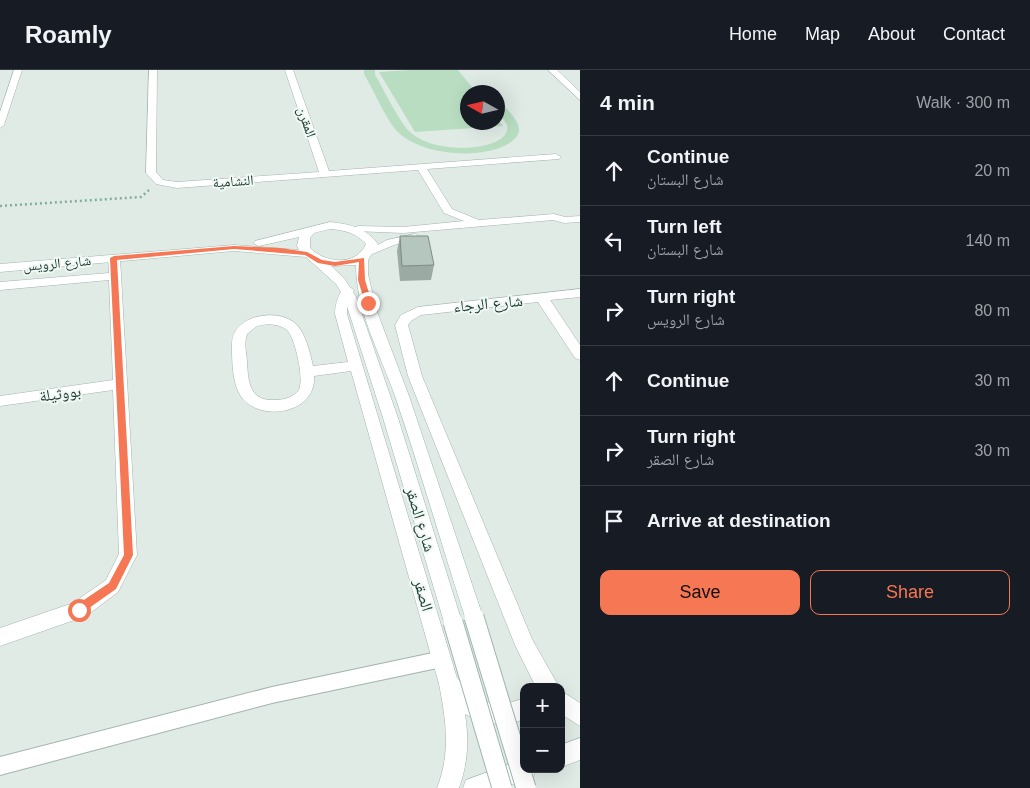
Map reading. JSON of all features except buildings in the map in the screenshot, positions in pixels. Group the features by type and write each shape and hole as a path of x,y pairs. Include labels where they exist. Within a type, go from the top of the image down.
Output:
{"street":[{"path":"0,126 18,70"},
{"path":"153,70 151,173 160,182"},
{"name":"المقرن","path":"289,70 325,174"},
{"path":"552,70 580,97"},
{"name":"النشامية","path":"160,182 177,185 556,157"},
{"path":"421,166 448,210 480,223"},
{"path":"438,227 447,216 448,210"},
{"name":"شارع الرويس","path":"0,268 234,248 278,240 331,225 386,231 554,217 564,220"},
{"path":"320,262 349,263 404,238 558,224 564,220 580,219"},
{"path":"358,229 367,236 372,244 366,256"},
{"path":"307,254 303,247 303,239 309,232"},
{"name":"شارع الرويس","path":"234,248 280,250 307,254"},
{"name":"شارع الصقر","path":"307,254 320,262 342,281 348,290 368,346 502,788"},
{"name":"شارع الصقر","path":"366,256 362,280 368,303 402,396 474,617 526,788"},
{"path":"0,636 79,610 112,586 128,555 114,258"},
{"path":"0,286 114,276"},
{"name":"الصقر","path":"348,290 341,307 341,314 450,684 459,752 453,777 448,788"},
{"name":"شارع الرجاء","path":"544,683 525,645 415,376 401,325 406,318 418,311 580,293"},
{"path":"542,298 580,355"},
{"path":"276,321 292,327 298,336 307,372 307,389 301,397 291,404 278,406 264,405 253,400 245,393 242,384 239,335 246,327 256,322 276,321"},
{"path":"307,372 356,366"},
{"name":"بووثيلة","path":"0,401 120,384"},
{"path":"450,684 468,704 492,714 517,713 520,711"},
{"path":"565,704 580,716"},
{"path":"565,755 580,749"},
{"path":"474,788 520,771"}],"lane":[{"path":"0,766 272,695 442,659"}],"path":[{"path":"0,206 141,197 160,182"}],"green space":[{"path":"364,70 375,70 375,75 405,126 416,137 425,141 444,146 464,148 482,146 497,141 506,133 505,107 517,122 518,134 508,144 482,152 452,153 422,146 409,140 394,128 364,74"},
{"path":"458,70 470,85 460,85 460,129 415,132 379,72"}],"route":[{"path":"79,610 112,586 128,555 114,258 234,248 280,250 307,254 320,262 335,264 349,263 362,259 362,280 368,303"}]}
